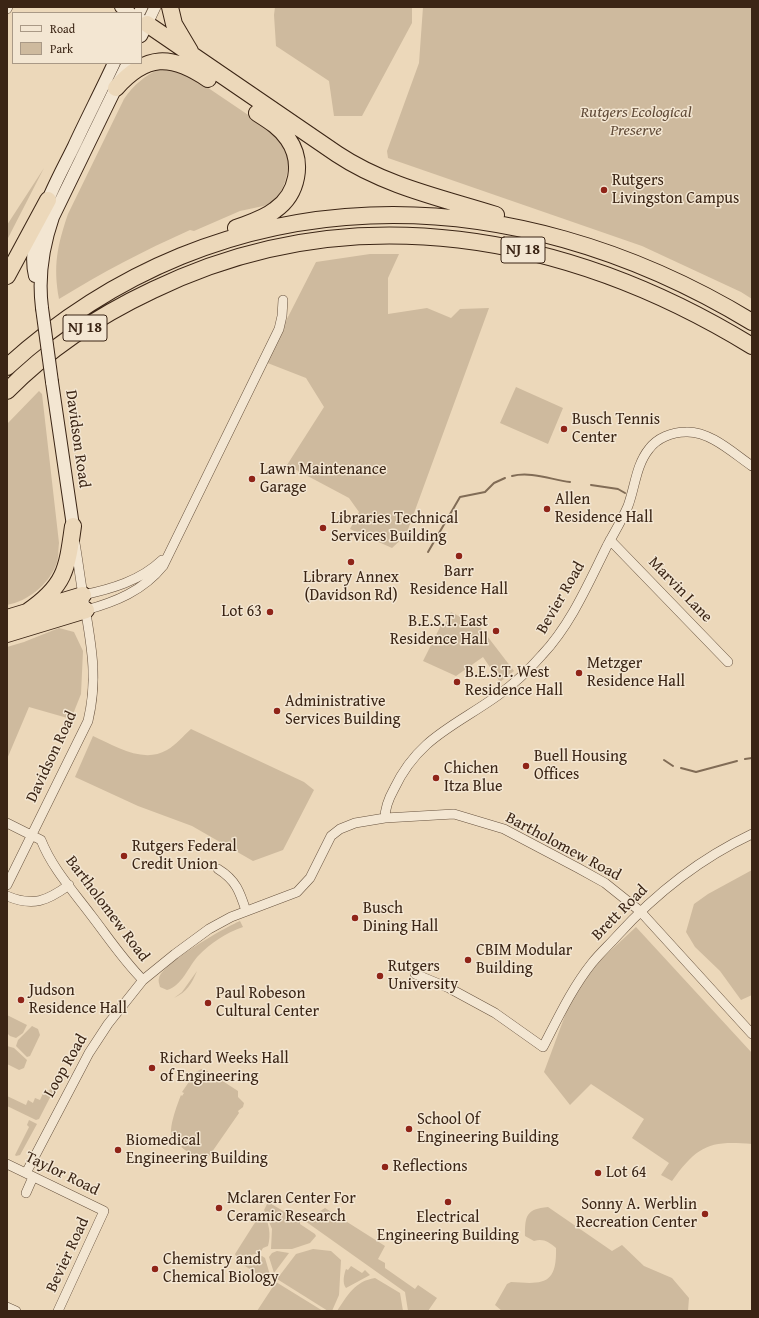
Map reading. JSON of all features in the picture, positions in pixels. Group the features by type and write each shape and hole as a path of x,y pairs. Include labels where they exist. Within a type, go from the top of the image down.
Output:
{"highway":[{"path":"170,7 174,24 192,55"},
{"path":"142,23 364,171 403,186 533,225 557,238"},
{"path":"116,88 127,76 147,63 162,60 180,63 196,70 274,125 290,143 296,157 296,175 292,190 287,200 269,214 215,237 207,246"},
{"path":"7,276 48,200"},
{"name":"NJ 18","path":"7,367 48,332 89,303 149,270 207,246 252,232 289,224 354,215 386,214 461,218 507,225 557,238 647,269 707,297 752,322"},
{"name":"NJ 18","path":"7,391 52,352 95,322 129,301 173,280 218,263 288,244 321,239 374,235 414,235 467,239 519,249 558,259 658,296 705,319 752,346"},
{"path":"27,612 42,602 60,582 67,567 73,526"},
{"path":"7,618 27,612 84,603"},
{"path":"7,634 84,603"}],"main road":[{"name":"Davidson Road","path":"40,288 34,275 34,251 37,232 48,200 114,64"},
{"name":"Davidson Road","path":"73,526 42,308 40,288 44,246 53,217 128,64"}],"street":[{"path":"142,7 142,23"},
{"path":"142,23 155,7"},
{"path":"84,603 109,604 126,597 145,584 162,566 279,329 283,300"},
{"name":"Bevier Road","path":"385,818 386,808 398,780 410,761 423,747 448,726 507,688 535,664 551,646 588,587 627,507 642,460 652,446 667,436 684,432 701,434 709,437 752,466"},
{"name":"Davidson Road","path":"7,885 88,720 91,708 94,690 94,659 73,526"},
{"name":"Marvin Lane","path":"610,540 728,662"},
{"path":"84,603 127,583 150,570 167,555"},
{"name":"Bartholomew Road","path":"7,823 42,840 48,855 69,886 128,966 143,980 193,940 232,917 289,896 304,886 315,870 327,842 340,829 355,823 385,818 454,814 504,829 605,883 640,911 752,1034"},
{"name":"Brett Road","path":"414,974 449,988 495,1013 543,1047 568,1000 592,963 640,911 673,882 700,862 718,850 752,834"},
{"path":"218,869 233,880 238,887 246,911"},
{"path":"7,896 24,903 38,902 69,886"},
{"name":"Loop Road","path":"26,1193 30,1175 86,1058 108,1024 143,980"},
{"name":"Taylor Road","path":"7,1164 104,1211"},
{"name":"Bevier Road","path":"58,1311 104,1211"},
{"path":"7,1307 16,1311"}],"green space":[{"path":"275,7 412,7 412,23 362,116 334,116 329,81 276,46 274,15"},
{"name":"Rutgers Ecological Preserve","path":"423,7 752,7 752,299 741,292 642,246 388,158 387,151 419,63"},
{"path":"161,68 186,73 275,133 288,153 289,165 285,182 280,194 268,205 240,211 194,231 190,230 156,246 123,262 59,299 56,276 57,256 68,214 124,99 140,81"},
{"path":"44,168 7,240 7,225"},
{"path":"370,254 399,254 388,278 388,314 427,308 451,318 460,309 489,308 406,535 392,548 350,529 359,512 349,498 287,465 324,407 306,378 265,362 316,262"},
{"path":"516,387 563,408 548,444 500,423"},
{"path":"39,391 42,394 59,543 58,560 48,579 43,585 30,596 7,605 7,424"},
{"path":"451,612 481,628 514,671 500,682 483,657 456,676 423,661 441,625 444,626"},
{"path":"59,628 74,632 83,651 81,694 71,719 29,707 7,759 7,647"},
{"path":"191,729 304,782 314,790 283,850 253,861 192,826 138,806 75,777 93,736 120,749 148,755 158,754 167,750"},
{"path":"752,870 752,995 741,1000 720,971 695,947 686,932 694,904 708,894"},
{"path":"240,921 243,927 224,935 208,947 198,956 181,981 167,990 160,987 159,978 163,971 172,963 195,946"},
{"path":"636,927 752,1053 752,1144 725,1143 705,1148 689,1160 672,1181 661,1175 669,1163 632,1138 644,1119 591,1084 570,1105 544,1072 570,1002 594,966"},
{"path":"197,971 188,987 182,993 174,998 182,992"},
{"path":"7,1015 27,1025 23,1033 16,1038 7,1033"},
{"path":"32,1026 38,1029 40,1035 30,1056 27,1057 16,1046 18,1040"},
{"path":"7,1046 14,1048 27,1060 24,1068 19,1070 7,1064"},
{"path":"201,1069 204,1069 238,1091 238,1097 244,1103 243,1107 238,1111 239,1113 205,1162 177,1144 172,1138 171,1134 175,1111 181,1095 182,1096 184,1093 182,1092 195,1073"},
{"path":"57,1074 60,1078 39,1119 36,1120 7,1106 7,1096 26,1105 28,1100 33,1103 35,1098 40,1100 45,1089 49,1091"},
{"path":"29,1120 37,1124 20,1155 16,1156 15,1155 29,1127 27,1125"},
{"path":"268,1202 300,1221 300,1224 316,1236 310,1243 292,1249 271,1249 272,1229 264,1210"},
{"path":"548,1207 612,1251 622,1245 644,1266 672,1278 689,1298 688,1311 502,1311 495,1305 507,1284 511,1282 531,1283 546,1280 554,1270 556,1248 546,1241 534,1241 525,1236 526,1219 528,1215 535,1210"},
{"path":"325,1208 385,1246 378,1259 385,1263 385,1268 415,1289 418,1285 437,1298 428,1311 408,1311 405,1292 305,1221"},
{"path":"261,1213 264,1216 269,1228 268,1246 263,1248 260,1253 241,1257 236,1256 235,1254"},
{"path":"313,1249 331,1251 341,1260 339,1295 332,1311 328,1311 277,1279 296,1254"},
{"path":"277,1251 289,1253 274,1273 269,1257 272,1253"},
{"path":"262,1256 265,1258 270,1275 262,1277 236,1260"},
{"path":"351,1266 362,1273 365,1270 370,1275 346,1288 344,1281 345,1273 346,1269 348,1270"},
{"path":"375,1278 400,1293 403,1311 337,1311 352,1290 362,1282"},
{"path":"276,1282 323,1311 257,1311"}],"waterway":[{"path":"512,476 534,475 570,482"},
{"path":"428,552 460,497 485,492 494,483 505,478"},
{"path":"591,485 618,489 625,493"},
{"path":"745,759 752,758"},
{"path":"664,760 673,766"},
{"path":"681,768 696,772 737,761"}],"place":[{"name":"Rutgers Livingston Campus","path":"604,190"},
{"name":"Busch Tennis Center","path":"564,429"},
{"name":"Lawn Maintenance Garage","path":"252,479"},
{"name":"Allen Residence Hall","path":"547,509"},
{"name":"Libraries Technical Services Building","path":"323,528"},
{"name":"Barr Residence Hall","path":"459,556"},
{"name":"Library Annex (Davidson Rd)","path":"351,562"},
{"name":"Lot 63","path":"270,612"},
{"name":"B.E.S.T. East Residence Hall","path":"496,631"},
{"name":"Metzger Residence Hall","path":"579,673"},
{"name":"B.E.S.T. West Residence Hall","path":"457,682"},
{"name":"Administrative Services Building","path":"277,711"},
{"name":"Buell Housing Offices","path":"526,766"},
{"name":"Chichen Itza Blue","path":"436,778"},
{"name":"Rutgers Federal Credit Union","path":"124,856"},
{"name":"Busch Dining Hall","path":"355,918"},
{"name":"CBIM Modular Building","path":"468,960"},
{"name":"Rutgers University","path":"380,976"},
{"name":"Judson Residence Hall","path":"21,1000"},
{"name":"Paul Robeson Cultural Center","path":"208,1003"},
{"name":"Richard Weeks Hall of Engineering","path":"152,1068"},
{"name":"School Of Engineering Building","path":"409,1129"},
{"name":"Biomedical Engineering Building","path":"118,1150"},
{"name":"Reflections","path":"385,1167"},
{"name":"Lot 64","path":"598,1173"},
{"name":"Electrical Engineering Building","path":"448,1202"},
{"name":"Mclaren Center For Ceramic Research","path":"219,1208"},
{"name":"Sonny A. Werblin Recreation Center","path":"705,1214"},
{"name":"Chemistry and Chemical Biology","path":"155,1269"}]}
